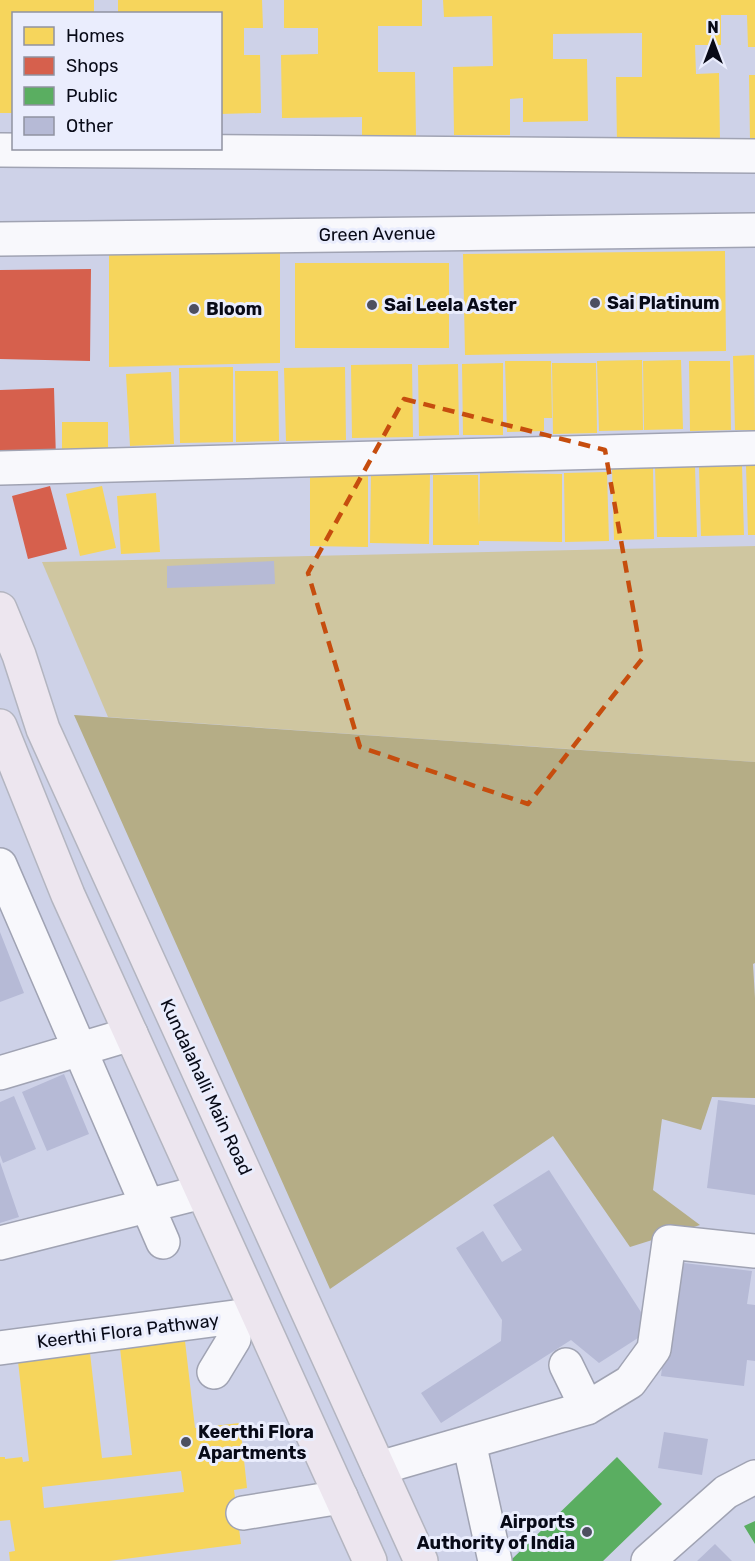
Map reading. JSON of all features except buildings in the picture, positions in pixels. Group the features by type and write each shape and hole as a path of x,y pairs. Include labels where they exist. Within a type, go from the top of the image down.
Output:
{"main road":[{"name":"Kundalahalli Main Road","path":"0,609 19,654 43,729 421,1561"},
{"path":"0,726 68,895 202,1192 246,1316 340,1497 370,1561"}],"street":[{"path":"0,150 755,156"},
{"name":"Green Avenue","path":"0,239 755,230"},
{"path":"0,468 755,448"},
{"path":"0,866 10,915 80,1050 163,1242"},
{"path":"0,1073 131,1034"},
{"path":"0,1243 146,1204 202,1192"},
{"path":"379,1468 587,1408 630,1382 654,1349 669,1242 755,1251"},
{"path":"214,1372 246,1316"},
{"name":"Keerthi Flora Pathway","path":"0,1348 246,1316"},
{"path":"566,1365 587,1408"},
{"path":"469,1442 495,1561"},
{"path":"648,1561 726,1492 755,1477"},
{"path":"243,1513 340,1497"}],"highlighted area":[{"path":"404,399 605,450 642,659 528,804 360,747 308,573"}],"shaded area":[{"path":"755,546 755,762 108,717 42,562"},
{"path":"74,715 755,762 755,963 753,964 755,1098 712,1097 701,1130 662,1119 653,1190 700,1225 630,1247 553,1136 330,1289"}],"place":[{"name":"Sai Platinum","path":"595,303"},
{"name":"Sai Leela Aster","path":"372,305"},
{"name":"Bloom","path":"194,309"},
{"name":"Keerthi Flora Apartments","path":"186,1442"},
{"name":"Airports Authority of India","path":"587,1532"}]}
